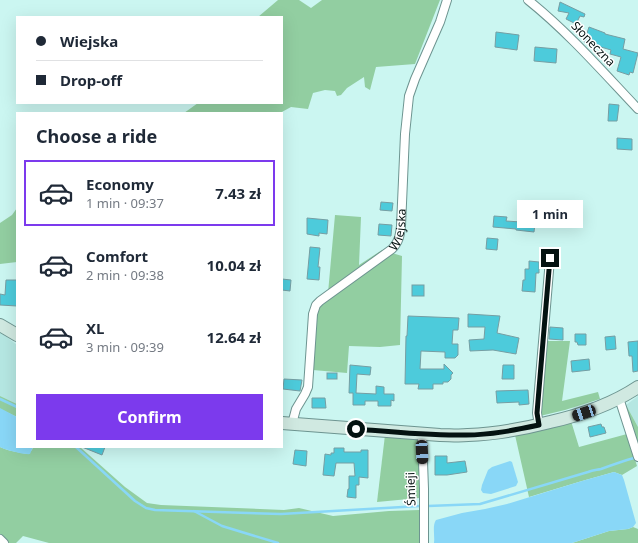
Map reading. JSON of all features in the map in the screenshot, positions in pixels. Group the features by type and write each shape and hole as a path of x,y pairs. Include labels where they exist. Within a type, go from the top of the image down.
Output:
{"street":[{"name":"Wiejska","path":"447,0 443,14 414,79 409,96 405,134 401,220 396,246 320,301 313,311 308,387 287,423 422,434 482,434 539,425 584,413 619,398 638,387"},
{"name":"Słoneczna","path":"528,0 542,11 580,48 638,109"},
{"path":"539,425 537,413 550,258"},
{"path":"0,325 16,334"},
{"path":"619,398 638,457"},
{"name":"Śmieji","path":"422,434 424,543"},
{"path":"0,539 4,543"}],"shaded area":[{"path":"0,332 16,344 16,404 0,396"},
{"path":"638,396 638,427 626,405"},
{"path":"0,408 16,416 16,448 33,448 30,454 24,454 0,447"},
{"path":"510,461 512,462 518,482 516,486 491,494 483,493 481,490 482,485 488,470 492,467"},
{"path":"614,472 622,475 636,523 633,527 628,529 609,531 572,543 434,543 434,528 436,520 507,504"}],"green space":[{"path":"278,0 299,0 311,8 322,0 440,0 415,64 376,67 370,90 365,87 364,77 347,88 341,95 337,96 335,91 325,90 313,93 308,109 291,107 282,112 185,112 197,104 283,104 283,16 259,16"},
{"path":"16,209 16,262 0,264 0,223 12,215"},
{"path":"335,215 361,217 359,265 382,250 402,256 400,345 380,347 349,346 347,373 313,370 308,346 310,308 328,293"},
{"path":"547,341 570,341 562,401 598,392 600,399 540,416"},
{"path":"0,396 16,404 16,417 0,409"},
{"path":"626,405 638,427 638,447"},
{"path":"571,421 579,447 627,434 637,466 622,475 614,472 529,497 515,435"},
{"path":"385,435 417,437 420,477 419,498 377,502"},
{"path":"0,447 27,454 33,448 81,448 125,487 147,503 161,505 284,510 299,508 333,516 419,510 421,543 49,543 23,536 16,543 7,543 0,538"},
{"path":"633,527 638,529 638,543 572,543 609,531"}],"building":[{"path":"560,2 585,14 584,17 580,16 576,24 566,19 569,13 558,11"},
{"path":"589,27 605,34 625,39 623,49 638,53 633,73 630,72 629,75 617,71 621,57 610,54 611,50 584,42"},
{"path":"496,32 519,35 517,50 495,47"},
{"path":"535,47 557,49 556,63 534,61"},
{"path":"609,104 619,105 617,121 608,121"},
{"path":"617,138 632,139 632,150 617,149"},
{"path":"381,202 393,203 392,211 380,210"},
{"path":"521,214 536,216 534,232 493,227 494,216 507,217 506,221 521,222"},
{"path":"307,218 328,220 327,234 319,233 319,236 307,234"},
{"path":"379,224 392,225 391,236 378,235"},
{"path":"487,238 498,239 497,250 486,249"},
{"path":"310,247 320,248 318,267 320,267 319,280 307,279"},
{"path":"529,261 539,262 539,273 536,273 535,292 522,291 523,280 525,280 525,269 529,269"},
{"path":"283,279 291,280 290,291 283,290"},
{"path":"6,280 16,280 16,306 0,305 0,294 5,295"},
{"path":"412,285 424,285 424,296 412,296"},
{"path":"468,314 500,316 497,333 519,338 516,354 493,350 470,351 469,340 484,339 485,327 468,327"},
{"path":"408,316 459,318 458,330 453,330 452,344 458,344 458,355 455,358 445,358 445,352 421,351 420,369 444,369 444,364 453,373 448,382 443,382 443,384 433,384 433,389 418,389 419,384 405,384"},
{"path":"550,327 563,328 563,340 549,339"},
{"path":"575,334 586,334 586,345 578,345 577,342 575,342"},
{"path":"615,336 616,349 606,350 605,337"},
{"path":"638,341 638,371 633,372 632,356 629,356 628,342"},
{"path":"589,359 590,370 572,372 571,361"},
{"path":"350,365 371,367 370,375 357,374 356,393 376,394 376,386 384,387 384,394 394,394 394,401 391,400 391,406 378,406 378,401 365,401 365,405 353,405 353,393 349,393"},
{"path":"503,365 514,365 514,379 502,379"},
{"path":"327,373 337,373 337,379 327,379"},
{"path":"284,379 302,380 300,391 283,389"},
{"path":"528,390 529,404 519,405 519,402 497,403 496,391"},
{"path":"312,398 325,398 326,408 312,408"},
{"path":"601,424 606,433 590,437 588,427"},
{"path":"84,448 105,448 102,455"},
{"path":"334,448 344,448 344,452 361,452 361,450 368,450 368,478 359,477 359,485 356,485 356,498 347,497 349,489 349,476 355,476 354,463 336,463 334,476 323,475 325,454 331,455 331,453 334,453"},
{"path":"295,450 307,451 306,466 293,464"},
{"path":"435,456 447,456 447,463 465,461 467,472 435,475"}],"waterway":[{"path":"0,399 16,407"},
{"path":"77,448 135,501 146,508 155,510 281,514 420,506"},
{"path":"428,506 480,504 634,458"},
{"path":"194,511 222,526 278,543"}],"route":[{"path":"356,429 422,434 478,435 539,425 537,413 550,258"}]}
